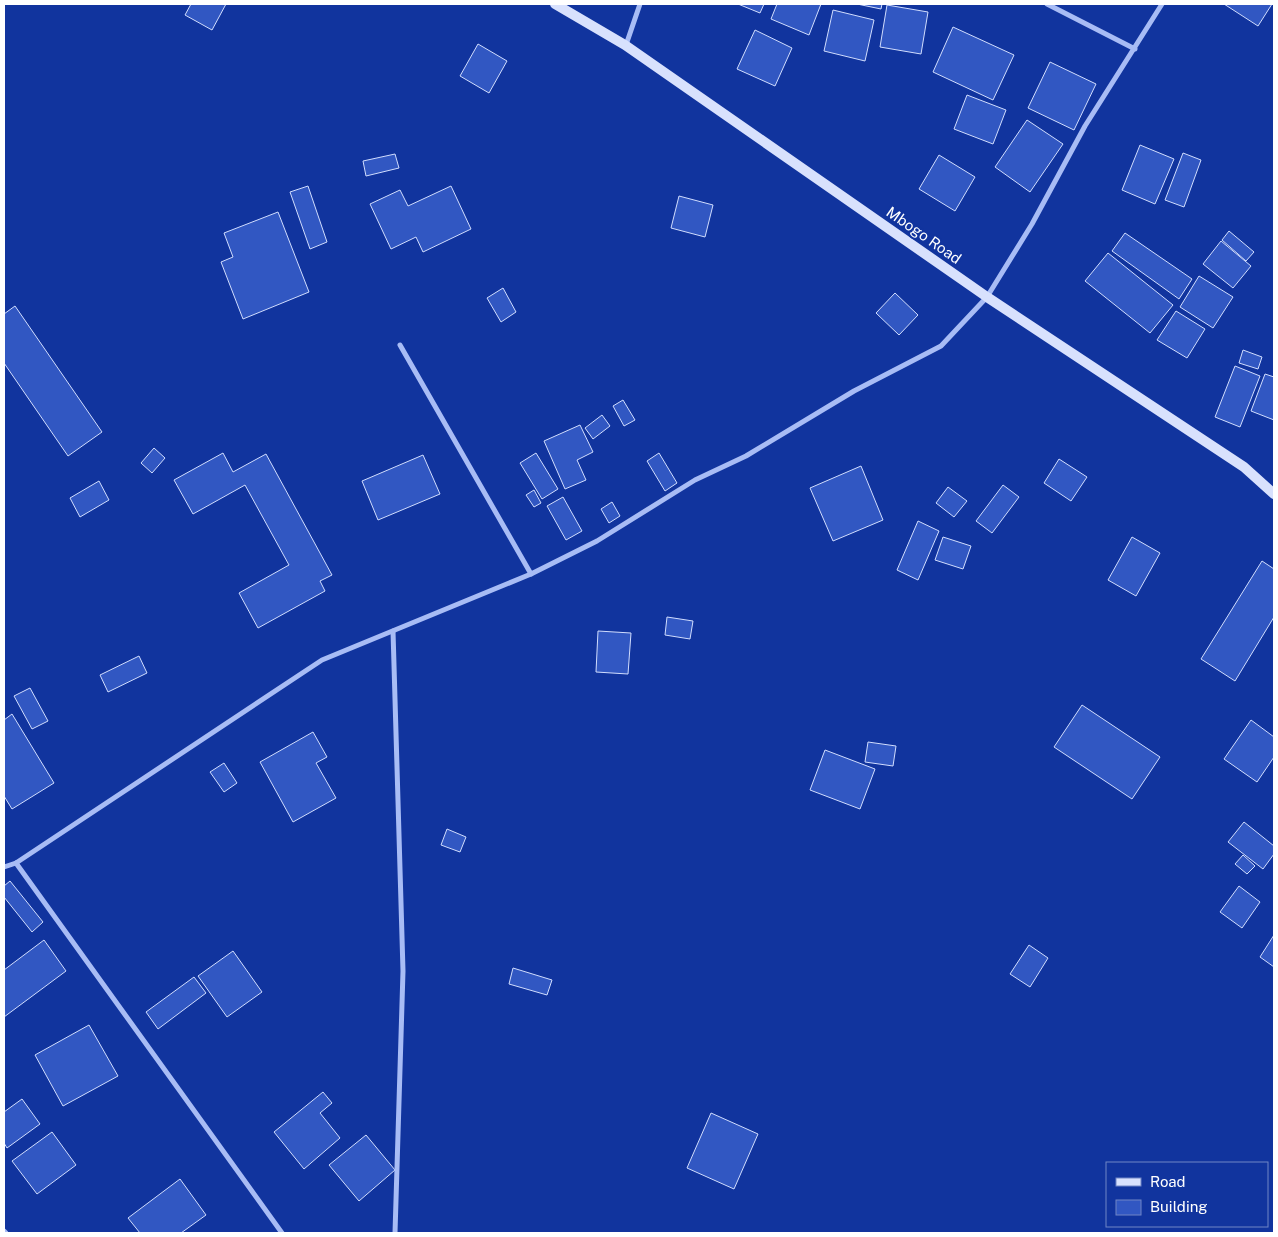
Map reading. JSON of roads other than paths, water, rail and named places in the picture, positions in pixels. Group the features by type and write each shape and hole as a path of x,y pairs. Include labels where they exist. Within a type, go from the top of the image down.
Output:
{"main road":[{"name":"Mbogo Road","path":"555,4 625,45 987,297 1244,467 1274,494"}],"street":[{"path":"625,45 640,4"},
{"path":"1047,4 1135,49"},
{"path":"4,867 16,862 322,660 531,574 596,541 695,480 746,456 854,391 941,346 987,297 1032,224 1085,126 1162,4"},
{"path":"400,345 531,574"},
{"path":"393,631 403,971 395,1233"},
{"path":"16,862 282,1233"}]}
